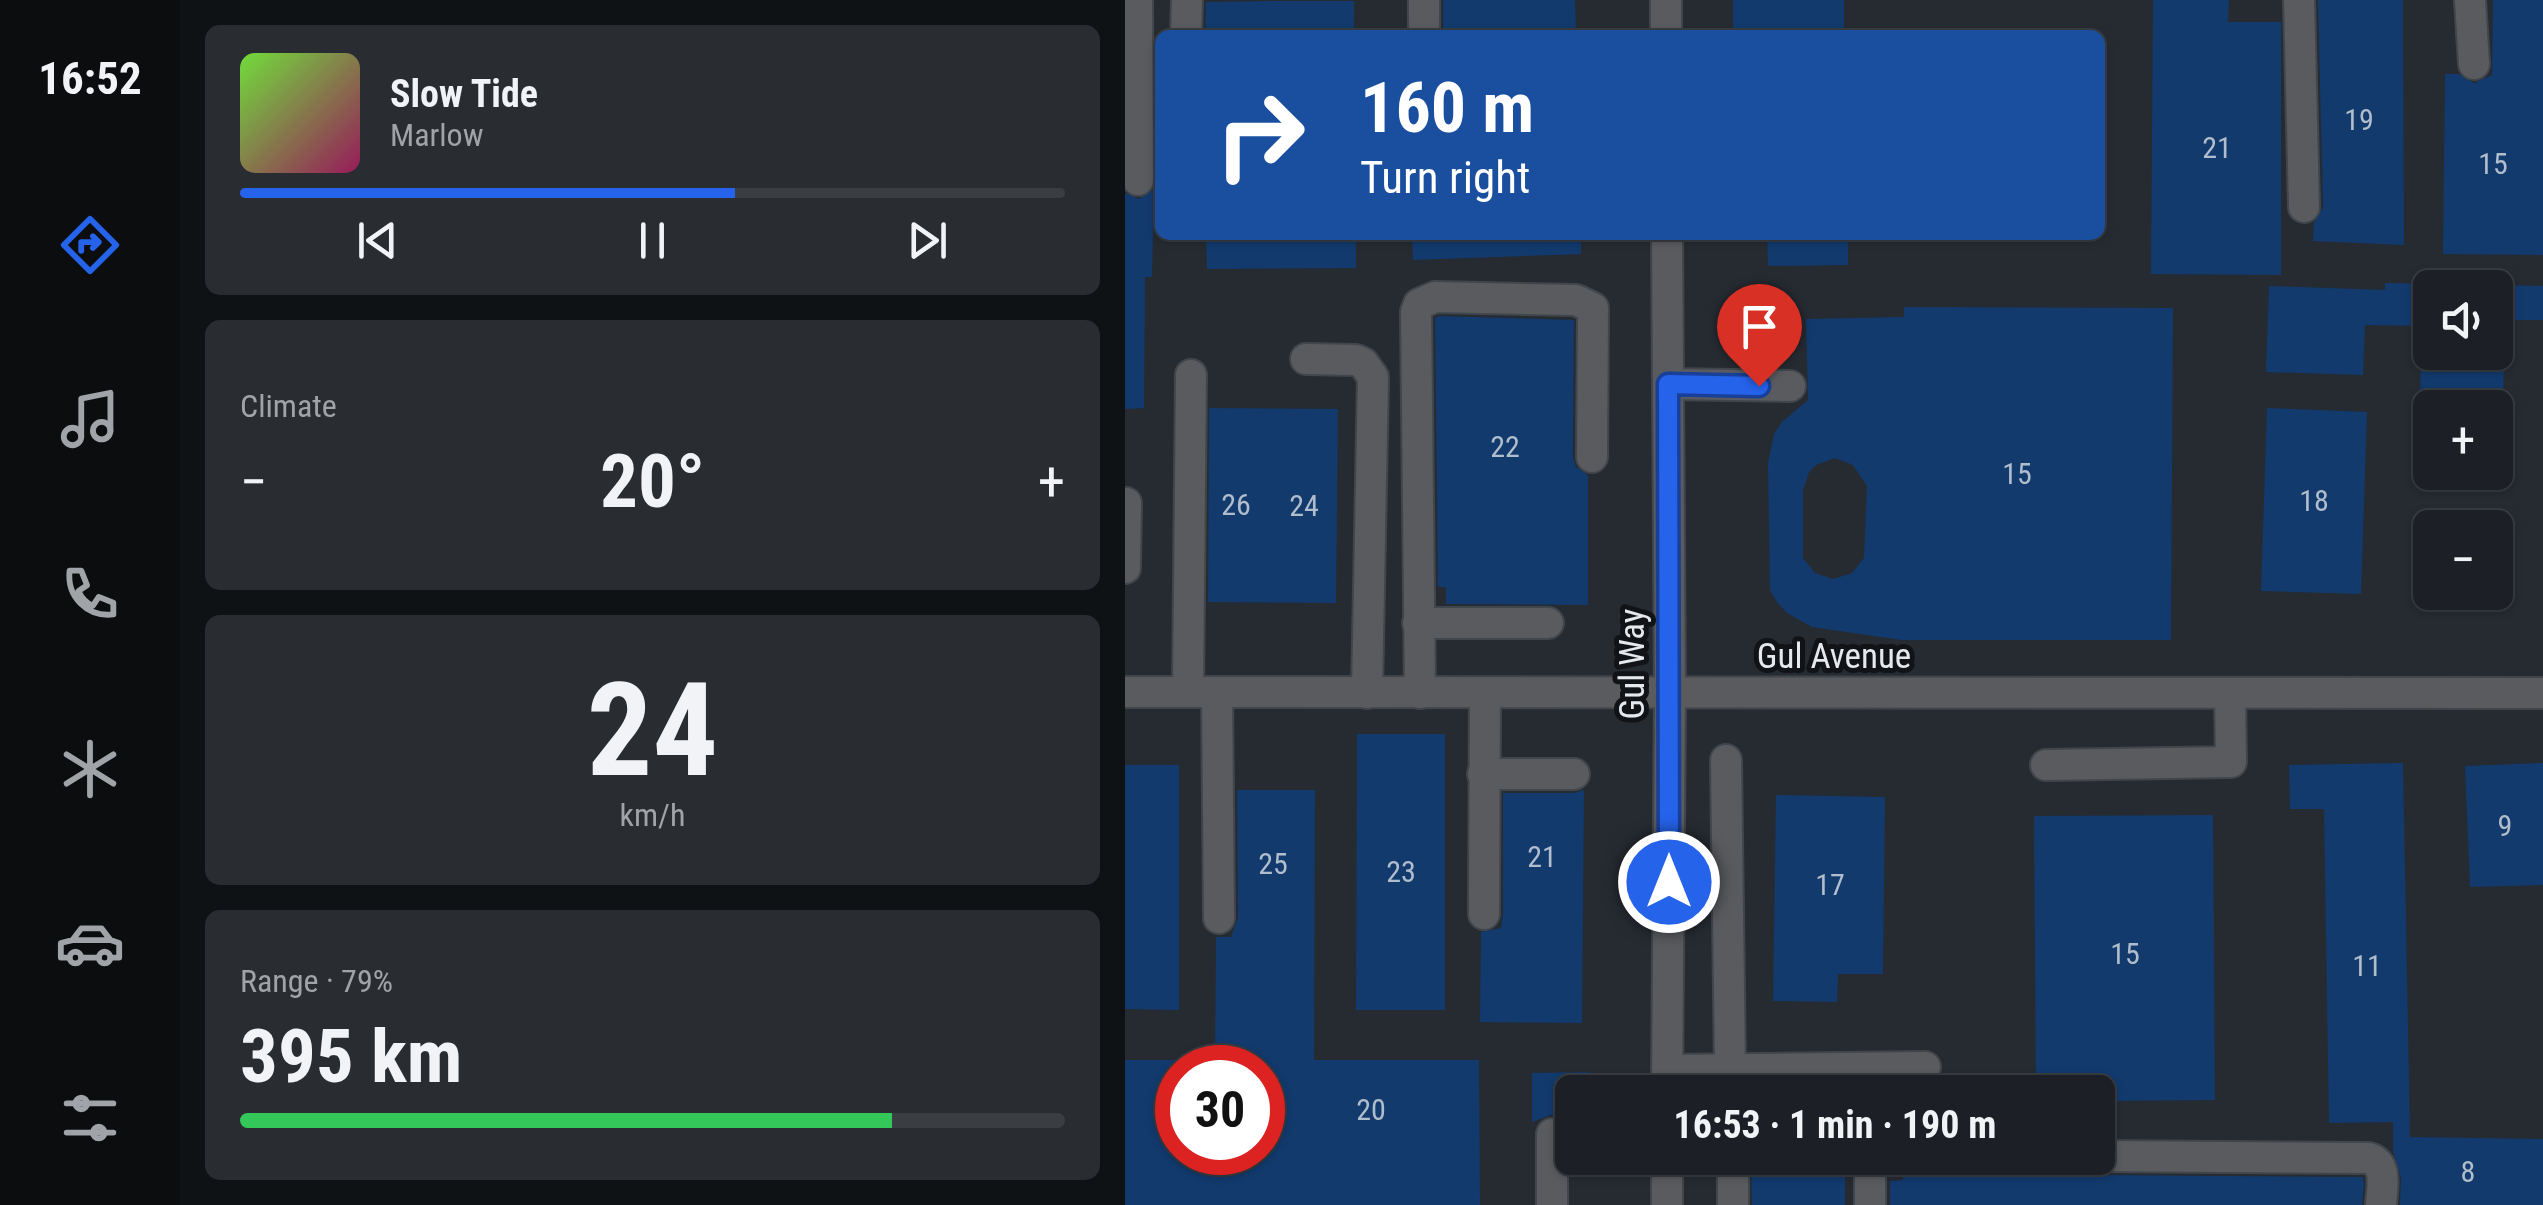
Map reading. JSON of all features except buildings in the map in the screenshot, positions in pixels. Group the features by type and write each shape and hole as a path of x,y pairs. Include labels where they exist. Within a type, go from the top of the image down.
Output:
{"street":[{"path":"1137,0 1138,180"},
{"path":"1186,30 1187,0"},
{"path":"1424,0 1425,30"},
{"path":"1666,0 1666,30"},
{"path":"2299,0 2304,206"},
{"path":"2470,0 2474,64"},
{"name":"Gul Way","path":"1667,240 1667,1075"},
{"path":"1419,693 1419,304 1435,297 1576,300 1593,308 1592,457"},
{"path":"1306,359 1356,360 1363,362 1373,377 1367,693"},
{"path":"1191,375 1203,692 1219,918"},
{"path":"1668,384 1790,386"},
{"path":"1125,568 1126,503"},
{"path":"1418,623 1548,623"},
{"name":"Gul Avenue","path":"1125,692 2543,693"},
{"path":"1484,914 1485,694"},
{"path":"2046,764 2231,762 2230,694"},
{"path":"1725,760 1731,1069"},
{"path":"1483,774 1574,774"},
{"path":"1699,1075 1731,1069 1925,1068"},
{"path":"1551,1134 1552,1205"},
{"path":"2115,1156 2369,1158 2381,1166 2381,1205"},
{"path":"1667,1175 1667,1205"},
{"path":"1733,1175 1733,1205"},
{"path":"1870,1175 1870,1205"}],"route":[{"path":"1669,882 1668,384 1759,386"}]}
